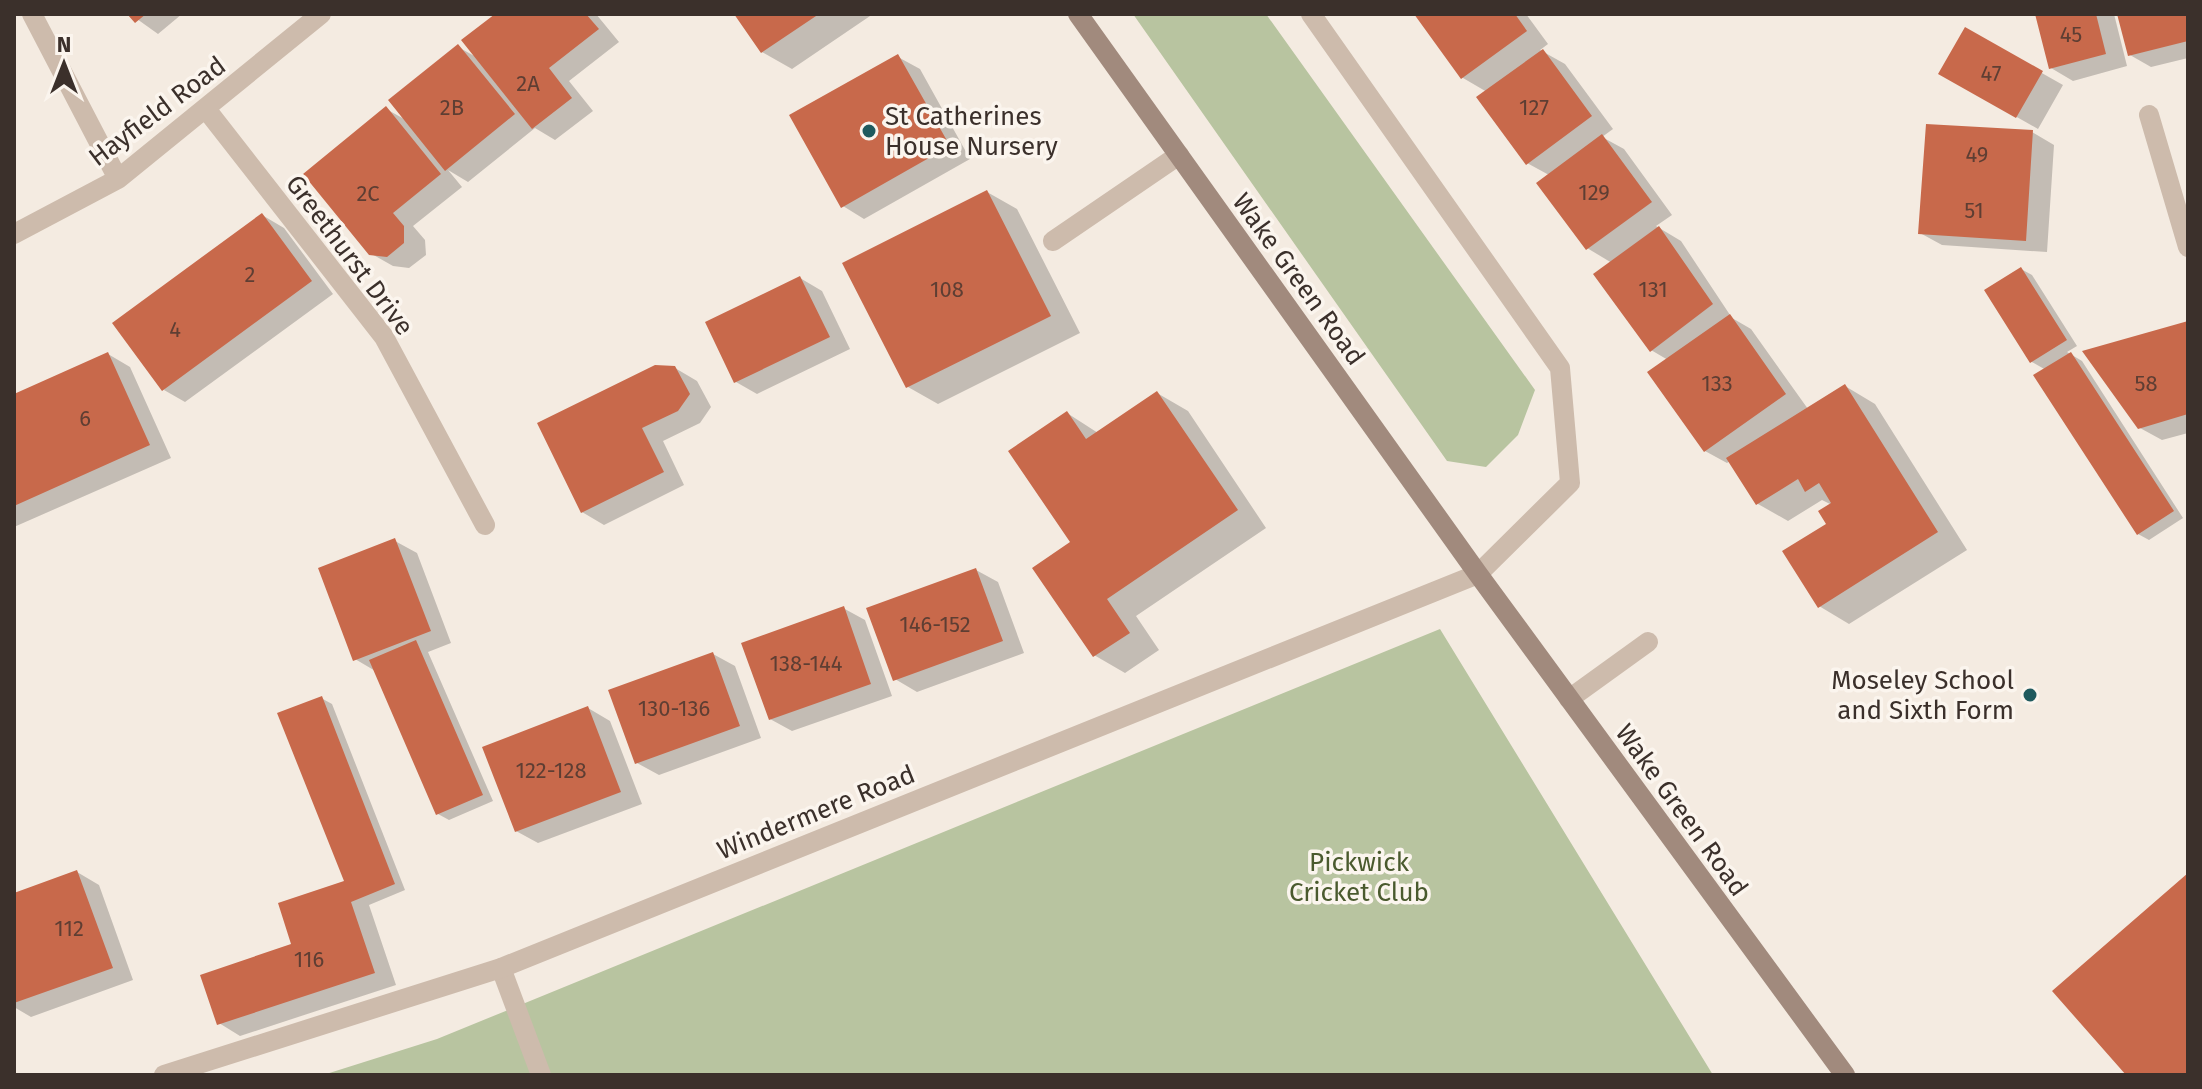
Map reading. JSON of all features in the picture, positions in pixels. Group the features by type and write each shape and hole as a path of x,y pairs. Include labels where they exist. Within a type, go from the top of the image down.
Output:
{"street":[{"path":"32,14 118,179"},
{"name":"Hayfield Road","path":"14,234 118,179 321,14"},
{"name":"Wake Green Road","path":"1078,14 1478,574 1845,1075"},
{"path":"1311,14 1560,368 1570,483 1478,574"},
{"name":"Greethurst Drive","path":"206,109 384,337 485,525"},
{"path":"2149,115 2180,179 2188,247"},
{"path":"1053,241 1179,155"},
{"name":"Windermere Road","path":"164,1075 501,968 1478,574"},
{"path":"1569,699 1648,642"},
{"path":"501,968 541,1075"}],"green space":[{"path":"1133,14 1266,14 1535,390 1518,435 1486,467 1447,461"},
{"name":"Pickwick Cricket Club","path":"1440,629 1713,1075 323,1075 437,1039"}],"building":[{"path":"127,14 146,14 135,23"},
{"path":"495,14 586,14 599,29 549,68 572,98 532,129 461,40"},
{"path":"734,14 819,14 761,53"},
{"path":"1414,14 1515,14 1527,31 1461,79"},
{"path":"2035,14 2096,14 2106,54 2049,69"},
{"path":"2117,14 2188,14 2188,41 2128,56"},
{"path":"1965,27 2043,71 2016,118 1938,74"},
{"path":"458,44 515,114 445,171 388,100"},
{"path":"1543,49 1592,116 1526,165 1476,97"},
{"name":"St Catherines House Nursery","path":"898,54 950,146 841,208 789,115"},
{"path":"386,106 441,174 393,213 404,226 404,243 387,257 369,255 303,174"},
{"path":"1926,124 2033,130 2026,241 1918,234"},
{"path":"1602,134 1652,202 1586,250 1536,183"},
{"path":"987,190 1051,316 906,388 842,263"},
{"path":"262,213 312,281 162,391 112,323"},
{"path":"1659,226 1713,304 1650,352 1593,274"},
{"path":"2021,267 2067,340 2030,363 1984,290"},
{"path":"800,276 830,337 734,383 705,322"},
{"path":"1730,314 1786,394 1704,452 1647,372"},
{"path":"2188,321 2188,414 2138,429 2082,351"},
{"path":"108,352 150,445 14,506 14,394"},
{"path":"2071,352 2174,511 2137,535 2033,375"},
{"path":"655,365 675,366 690,394 678,411 642,428 664,472 581,513 537,423"},
{"path":"1845,384 1938,532 1818,608 1782,551 1826,524 1818,511 1831,503 1819,483 1805,492 1798,479 1756,505 1726,458"},
{"path":"1157,391 1238,510 1107,599 1130,633 1093,657 1032,568 1070,542 1008,451 1067,411 1086,439"},
{"path":"395,538 431,631 353,661 318,568"},
{"path":"976,568 1003,641 893,681 866,608"},
{"path":"844,606 871,684 769,720 741,643"},
{"path":"416,640 483,795 436,815 369,660"},
{"path":"713,652 740,726 635,764 608,690"},
{"path":"322,696 395,884 351,902 375,973 217,1025 200,975 291,944 278,903 344,881 277,713"},
{"path":"588,706 621,792 515,832 482,747"},
{"path":"77,870 113,968 14,1003 14,893"},
{"path":"2188,873 2188,1075 2126,1075 2052,991"}],"place":[{"name":"St Catherines House Nursery","path":"869,131"},
{"name":"Moseley School and Sixth Form","path":"2030,695"}]}
